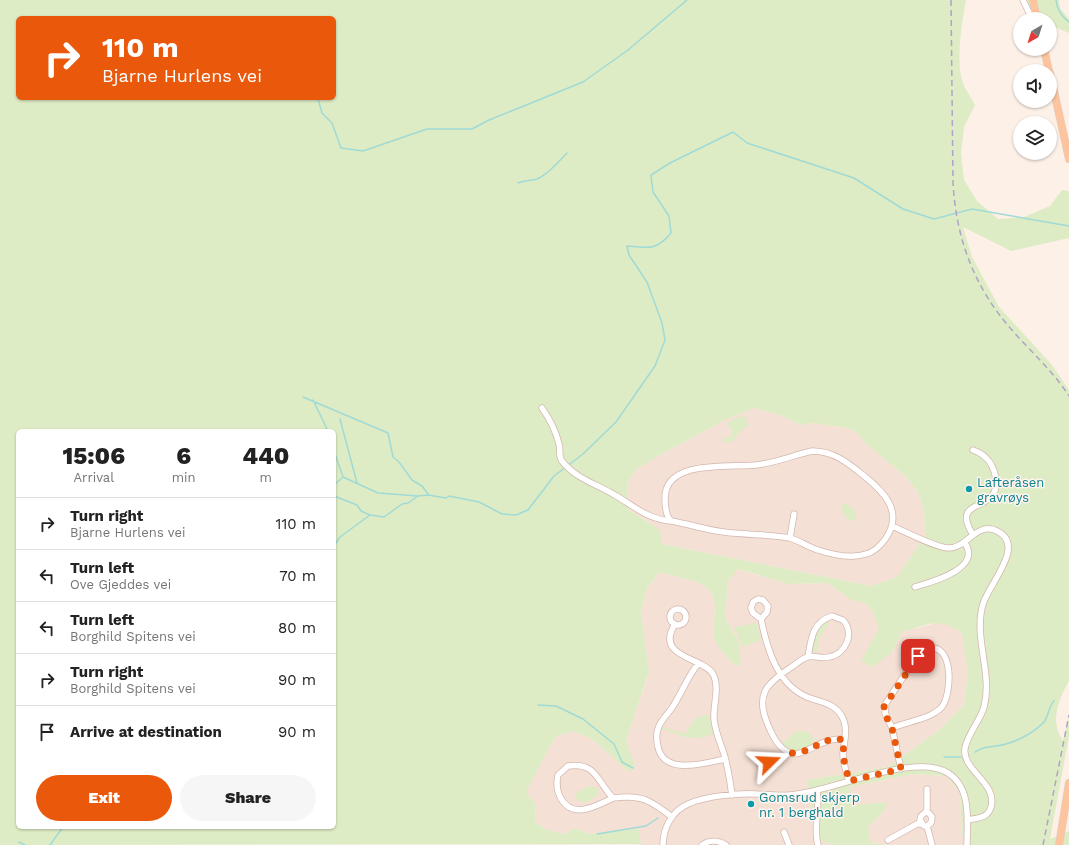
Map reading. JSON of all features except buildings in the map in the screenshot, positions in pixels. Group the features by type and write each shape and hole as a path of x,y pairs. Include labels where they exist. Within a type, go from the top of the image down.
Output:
{"main road":[{"path":"1033,0 1036,12"},
{"path":"1057,104 1069,159"},
{"path":"1059,845 1069,783"}],"street":[{"path":"1023,0 1029,12"},
{"path":"542,408 548,417 560,445 560,455 564,463 590,484 614,494 645,515 660,520 671,521 714,531 790,538 817,550 851,557 866,554 878,547 892,526 892,509 883,492 845,460 833,454 818,451 757,465 697,468 676,476 667,487 665,501 668,518 671,521"},
{"path":"973,450 990,461 996,484 995,491 991,497 974,505 968,513 967,523 973,534"},
{"path":"790,538 794,514"},
{"path":"892,526 945,548 957,546 982,529 997,531 1006,539 1009,550 1007,558 984,600 981,610 980,623 985,679 984,706 965,748 967,759 990,793 993,801 989,813 982,818 967,820"},
{"path":"914,587 941,578 964,565 970,552 964,542"},
{"path":"790,753 784,749 774,737 767,723 762,704 766,687 780,674 808,657 830,657 843,649 847,642 849,631 843,620 832,616 819,623 810,640 808,657"},
{"path":"761,619 765,639 775,666 784,680 798,692 830,705 837,710 844,721 843,756 849,781"},
{"path":"675,624 670,636 675,650 709,669 714,678 716,693 714,709 715,728 725,759 732,795"},
{"path":"892,728 927,717 944,704 948,691 947,661 943,652 940,650 931,648 920,654 913,661 884,707 884,712 892,728 901,769"},
{"path":"698,664 688,676 672,709 659,726 656,737 658,750 664,757 679,765 694,765 725,759"},
{"path":"760,763 779,759 790,753 802,752 832,738 844,740"},
{"path":"613,798 596,773 590,769 575,765 568,766 558,775 558,792 560,798 568,806 575,809 586,809 613,798 626,796 640,797 654,804 672,817"},
{"path":"663,845 665,829 672,817 689,803 700,800 752,793 789,796 817,792 849,781 901,769 930,766 942,770 954,777 964,792 967,820 967,845"},
{"path":"888,840 917,824 925,825 932,822 932,817 927,811 927,789"},
{"path":"817,792 818,812 816,838 818,845"},
{"path":"927,811 921,816 932,845"},
{"path":"784,832 789,845"},
{"path":"702,845 707,842 717,841 726,845"}],"shaded area":[{"path":"754,408 783,416 800,425 812,423 848,428 859,434 865,443 905,476 918,492 924,511 925,536 897,577 871,586 662,544 648,522 629,510 627,484 636,470 658,456 725,420"},
{"path":"737,569 788,584 827,583 853,601 864,601 873,612 880,628 875,638 892,652 902,632 940,622 951,625 962,633 964,641 968,672 964,705 939,730 888,767 807,780 816,838 832,845 637,845 641,844 639,829 589,834 575,828 565,834 547,830 535,822 536,804 526,792 550,746 557,736 574,731 593,740 629,772 626,741 649,673 641,611 648,587 659,572 698,582 711,591 715,606 713,637 734,665 739,666 738,641 725,617 728,581"},
{"path":"913,774 946,776 960,792 962,835 970,845 887,845 870,842 868,827 884,811 886,802 855,806 852,802 849,787"}],"green space":[{"path":"0,0 966,0 960,40 960,72 964,86 975,105 964,127 961,153 964,180 977,201 998,219 1024,217 1050,206 1062,190 1069,191 1069,238 1011,251 963,227 972,257 999,307 1052,365 1069,390 1069,681 1059,703 1056,718 1059,733 1063,740 1069,718 1069,736 1050,839 1069,831 1069,845 970,845 962,835 960,792 946,776 913,774 849,787 852,802 855,805 887,802 884,811 868,827 870,842 887,845 832,845 816,838 807,780 888,767 939,730 964,705 968,672 962,633 954,628 940,623 902,632 892,652 873,667 861,661 879,628 873,612 864,602 853,601 827,583 788,584 738,569 728,581 725,617 738,641 741,661 739,666 734,665 720,649 713,637 715,606 711,591 698,582 659,572 648,587 641,611 649,672 626,741 635,767 629,772 593,740 574,731 557,736 550,746 526,792 536,804 535,822 547,830 565,834 575,828 589,834 639,829 641,844 0,845","holes":["754,408 783,416 800,425 812,423 848,428 859,434 865,443 905,476 918,492 924,511 925,536 897,577 871,586 662,544 660,530 629,510 627,484 636,470 658,456 725,420"]},
{"path":"1025,0 1059,0 1060,8 1069,19 1069,33 1057,28 1057,12 1027,12"},
{"path":"744,415 749,425 739,432 736,438 731,442 729,443 722,441 724,438 728,438 732,435 732,428 727,426 728,422"},
{"path":"843,503 850,506 855,511 857,516 855,520 850,521 842,512 841,504"},
{"path":"827,620 830,620 819,639 817,651 812,652 811,642 817,630"},
{"path":"757,623 761,640 742,647 734,627"},
{"path":"709,714 713,734 698,738 687,738 662,729 662,727 684,734 696,718"},
{"path":"801,731 811,733 814,743 797,750 789,749 781,744 795,732"},
{"path":"588,786 596,787 599,794 586,803 577,800 575,794"}],"waterway":[{"path":"318,100 322,113 332,123 341,148 363,151 427,129 472,129 489,120 583,82 628,50 687,0"},
{"path":"1056,0 1057,7 1069,22"},
{"path":"336,543 340,537 370,515 384,517 402,504 408,503 418,496 428,495 446,498 449,496 479,502 502,514 516,515 528,510 554,476 583,454 616,422 655,366 665,340 662,323 647,282 629,255 627,246 646,248 656,246 666,239 671,233 669,216 653,192 651,175 670,163 733,132 747,143 854,178 903,209 934,219 972,209 1069,226"},
{"path":"518,183 535,180 541,177 553,168 567,153"},
{"path":"303,397 388,433 393,457 399,462 412,480 422,486 428,494"},
{"path":"313,400 327,429"},
{"path":"340,419 357,483"},
{"path":"336,457 343,477"},
{"path":"336,483 343,477 378,493 418,496"},
{"path":"336,497 357,505 361,511 370,515"},
{"path":"975,752 983,748 1015,741 1027,735 1045,721 1054,701"},
{"path":"538,705 556,706 583,719 614,744 622,762 633,768"},
{"path":"944,757 961,757"},
{"path":"597,834 646,826 658,818"},
{"path":"50,845 62,829"},
{"path":"19,842 25,845"}],"railway":[{"path":"951,0 953,183 958,223 963,242 977,279 998,313 1056,378 1069,396"},
{"path":"1043,845 1069,715"}],"place":[{"name":"Lafteråsen gravrøys","path":"969,489"},
{"name":"Gomsrud skjerp nr. 1 berghald","path":"751,804"}],"route":[{"path":"769,762 790,753 796,754 802,752 832,738 837,738 844,740 843,756 845,772 849,781 901,769 892,728 885,714 884,707 913,661 918,656"}]}
